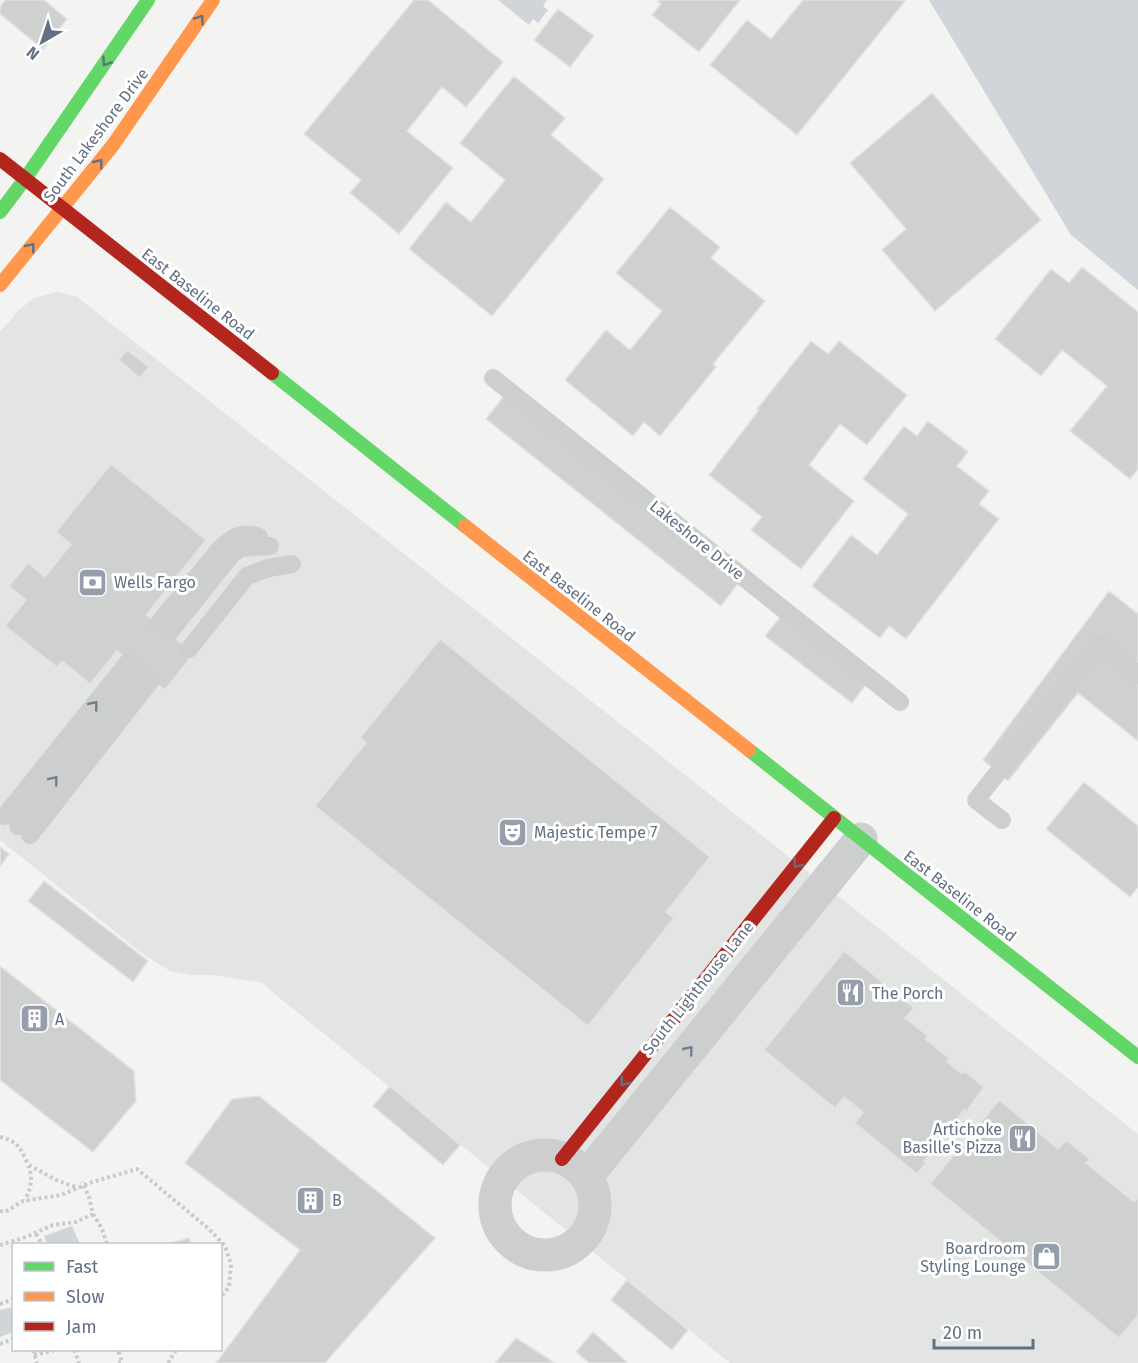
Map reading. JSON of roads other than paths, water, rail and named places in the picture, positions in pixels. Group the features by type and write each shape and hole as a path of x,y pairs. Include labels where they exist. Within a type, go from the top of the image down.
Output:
{"main road":[{"name":"South Lakeshore Drive","path":"0,212 148,0"},
{"name":"South Lakeshore Drive","path":"0,285 127,126 213,0"},
{"name":"East Baseline Road","path":"0,159 1138,1057"},
{"name":"South Lighthouse Lane","path":"574,1168 834,818"}],"street":[{"name":"South Lighthouse Lane","path":"574,1168 861,839"}],"lane":[{"name":"Lakeshore Drive","path":"493,378 900,702"},
{"path":"243,534 252,534 276,551 266,559 242,563 174,637 219,550 231,539 243,534"},
{"path":"1002,820 976,800 1100,644 1138,675"},
{"path":"145,674 23,830 145,674"}],"place":[{"name":"Wells Fargo","path":"93,582"},
{"name":"Majestic Tempe 7","path":"513,832"},
{"name":"The Porch","path":"851,993"},
{"name":"A","path":"34,1019"},
{"name":"Artichoke Basille's Pizza","path":"1023,1138"},
{"name":"B","path":"311,1200"},
{"name":"Boardroom Styling Lounge","path":"1047,1257"}]}
